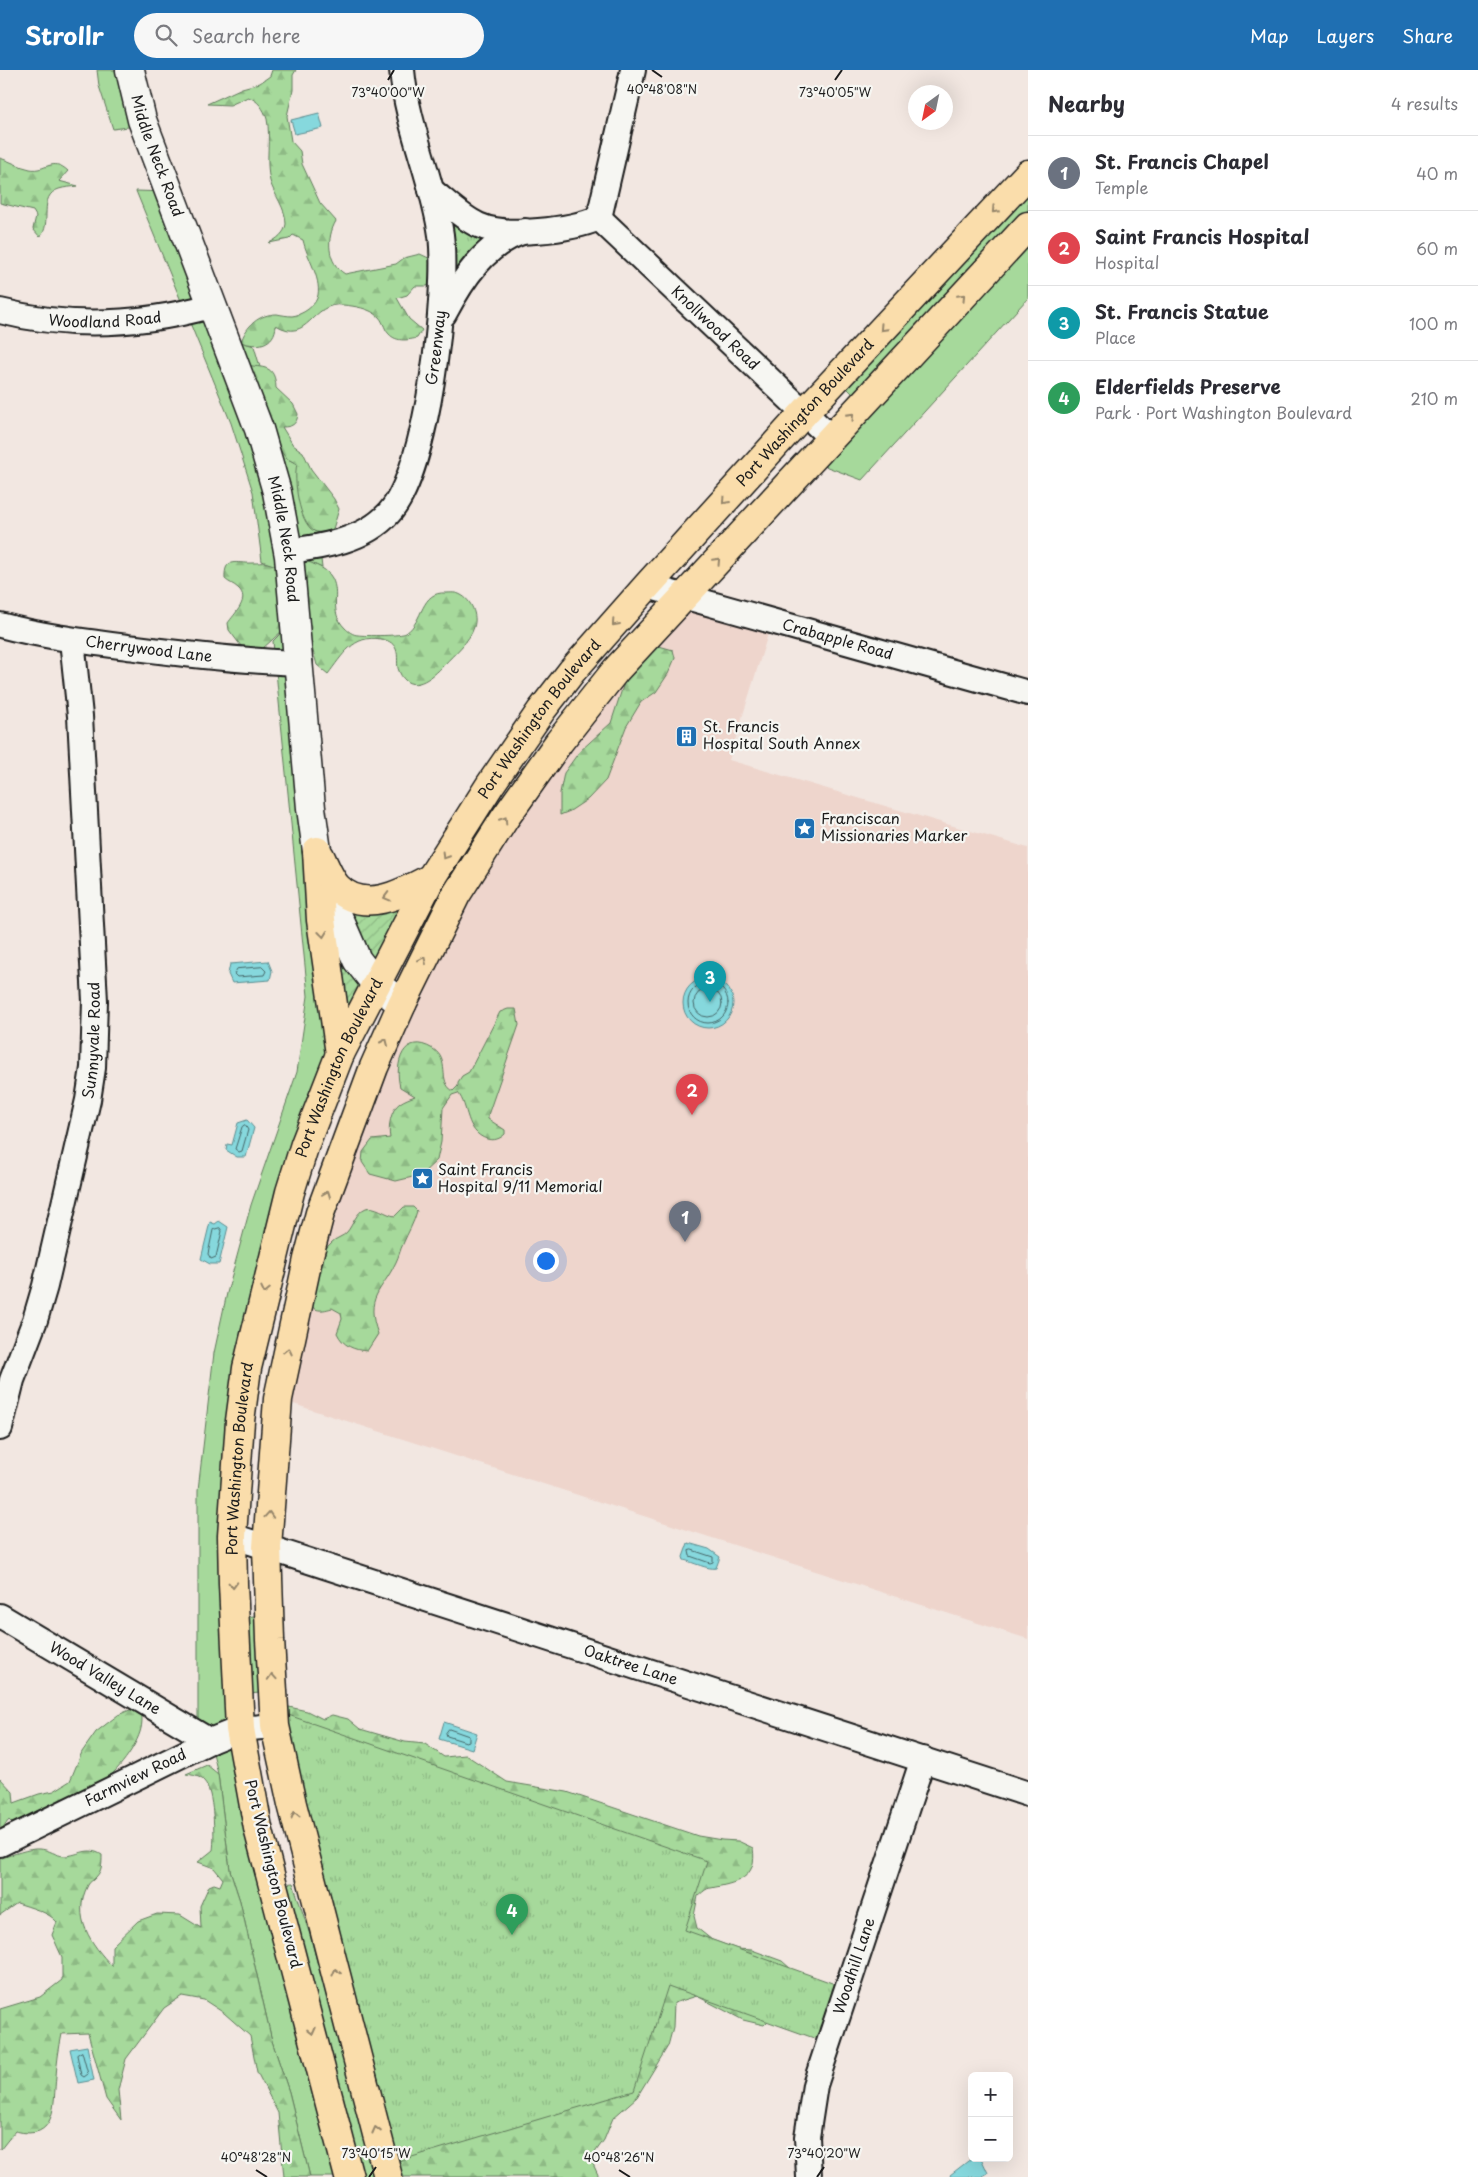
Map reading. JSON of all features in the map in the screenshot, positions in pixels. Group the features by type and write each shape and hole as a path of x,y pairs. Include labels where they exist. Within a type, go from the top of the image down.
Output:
{"main road":[{"name":"Middle Neck Road","path":"130,70 142,120 258,429 272,472 288,551 300,663 311,808 317,851 346,938 357,960 376,984 402,1004"},
{"name":"Port Washington Boulevard","path":"349,2177 258,1828 240,1729 232,1536 240,1421 247,1368 290,1192 305,1144 340,1054 431,878 490,785 541,711 572,671 647,586 804,413 1028,174"},
{"name":"Port Washington Boulevard","path":"388,2177 292,1804 275,1726 266,1547 278,1399 308,1259 322,1205 374,1067 402,1004 456,895 505,818 559,742 616,670 683,596 1028,226"},
{"path":"317,851 336,886 352,898 361,901 371,902 393,896 431,878"},
{"path":"317,851 321,920 340,1054"}],"street":[{"name":"Greenway","path":"288,551 322,546 354,536 381,520 396,505 411,469 427,408 443,290 443,262 432,190 417,145 404,89 402,70"},
{"path":"432,190 464,216 480,226 495,229 558,229 577,226 599,218 633,70"},
{"name":"Knollwood Road","path":"599,218 831,438"},
{"path":"439,325 458,287 474,267 503,242 529,230"},
{"name":"Woodland Road","path":"0,311 68,323 104,324 164,317 211,306"},
{"name":"Crabapple Road","path":"647,586 1028,693"},
{"name":"Cherrywood Lane","path":"0,625 72,640 252,661 300,663"},
{"name":"Sunnyvale Road","path":"0,1428 12,1380 35,1320 45,1286 88,1100 93,1068 94,992 80,716 72,640"},
{"name":"Oaktree Lane","path":"232,1536 1028,1794"},
{"name":"Wood Valley Lane","path":"0,1616 210,1741"},
{"name":"Farmview Road","path":"0,1844 210,1741 240,1729 275,1726"},
{"name":"Woodhill Lane","path":"809,2177 807,2137 815,2085 923,1759"}],"shaded area":[{"path":"684,596 772,621 729,760 1028,848 1028,1639 278,1399 308,1259 456,895"}],"green space":[{"path":"97,70 130,70 143,125 113,129 99,86"},
{"path":"272,70 296,70 293,75 293,90 287,116 291,141 300,151 302,164 320,203 336,221 331,235 330,250 339,269 345,274 396,264 404,258 420,254 433,260 430,284 427,286 415,286 407,295 397,298 409,319 422,330 417,338 408,340 396,339 389,334 380,318 371,311 343,305 324,309 296,330 287,330 276,325 275,332 269,341 259,345 241,342 246,331 254,322 264,316 277,314 292,316 300,314 312,306 318,295 316,274 303,240 293,235 289,239 269,243 280,235 286,224 282,207 270,181 268,126 262,108 255,100 248,97 230,105 207,104 242,88 260,83 270,76"},
{"path":"0,158 30,169 58,165 68,171 59,181 78,186 66,187 52,193 47,204 44,231 40,237 33,229 36,216 33,211 0,203"},
{"path":"431,190 515,235 439,325"},
{"path":"1028,190 1028,213 856,397 845,386"},
{"path":"136,191 169,192 241,342 254,346 286,458 297,464 314,531 318,532 322,568 297,557 278,567 262,561 253,492 231,423"},
{"path":"1028,233 1028,298 862,480 814,462"},
{"path":"244,365 263,367 271,371 276,388 293,404 298,414 296,421 291,426 282,427 293,445 303,452 311,469 334,499 339,509 333,529 322,532 314,531 304,519 298,500 297,464 286,458 272,439"},
{"path":"297,557 326,570 332,578 337,615 340,622 352,634 375,636 406,633 412,628 431,597 438,594 452,593 465,597 473,608 475,622 472,632 461,647 434,675 415,684 409,683 404,679 398,669 395,647 392,643 383,639 371,638 356,643 349,648 328,674 317,665 309,637 282,631 262,649 241,646 229,630 228,623 240,606 243,597 242,592 238,588 225,579 227,567 229,564 236,562 265,563 278,567"},
{"path":"283,631 340,1054 247,1367 240,1729 349,2177 310,2177 289,2092 272,2041 240,1901 230,1870 218,1774 210,1740 198,1732 198,1490 214,1353 227,1293 251,1205 297,1072 308,996 273,641"},
{"path":"659,646 673,650 675,658 668,674 656,692 641,702 626,727 606,780 588,799 560,815 560,793 564,773 579,752 611,723 626,677 641,656"},
{"path":"336,886 412,888 340,1054"},
{"path":"516,1009 519,1025 488,1115 488,1119 505,1130 505,1134 492,1140 480,1136 471,1125 462,1098 458,1093 452,1095 443,1108 441,1142 437,1160 421,1175 396,1181 370,1174 362,1162 363,1152 372,1140 390,1138 389,1129 394,1110 402,1102 415,1096 400,1087 398,1078 400,1060 408,1047 414,1044 433,1049 441,1059 446,1082 453,1091 458,1086 462,1076 469,1072 500,1012"},
{"path":"369,1207 395,1216 404,1207 413,1207 417,1211 396,1262 376,1295 373,1311 378,1334 367,1351 358,1350 342,1341 337,1333 342,1319 341,1313 332,1308 317,1310 306,1300 315,1270 326,1248 347,1232 363,1210"},
{"path":"255,1616 261,1693 246,1694 240,1617"},
{"path":"141,1705 142,1725 137,1739 128,1755 110,1776 79,1797 21,1824 13,1824 9,1820 0,1831 0,1778 13,1792 14,1803 54,1791 70,1781 82,1752 96,1732 118,1715"},
{"path":"289,1707 307,1711 323,1719 332,1715 348,1719 360,1729 405,1742 425,1744 444,1757 466,1755 507,1782 567,1792 698,1836 738,1841 753,1848 754,1858 752,1867 743,1878 729,1884 707,1889 698,1896 694,1916 697,1928 712,1940 737,1949 752,1950 782,1961 791,1969 805,1974 406,1859 279,1708"},
{"path":"274,1710 707,1861 685,1930 846,1988 828,2043 668,1986 634,2091 385,2165"},
{"path":"207,1765 218,1774 230,1870 240,1901 272,2041 289,2092 310,2177 284,2177 278,2113 257,2072 250,2036 224,2013 204,2000 182,1996 164,2008 126,2059 118,2090 121,2120 106,2099 88,2033 62,2034 53,2109 46,2126 39,2131 29,2133 15,2131 0,2150 0,2009 40,1997 62,1980 62,1957 52,1935 57,1922 49,1915 17,1903 0,1915 0,1837 2,1858 35,1849 43,1849 65,1856 88,1851 97,1852 102,1855 102,1864 99,1872 89,1884 83,1897 82,1908 83,1919 91,1939 112,1966 112,1946 138,1921 157,1914 180,1915 201,1928 200,1906 209,1886 214,1884 220,1886 223,1879 214,1868 198,1862 213,1850 214,1825 212,1804 204,1781 198,1777 186,1774"},
{"path":"293,1883 310,1935 375,2177 360,2177 281,1884"},
{"path":"645,1976 771,2018 764,2025 743,2020 697,1996 674,2003 673,2027 668,2046 637,2097 613,2118 604,2140 596,2151 593,2164 599,2177 388,2177 377,2027"}],"water":[{"path":"319,113 323,128 295,134 291,120"},
{"path":"268,961 272,971 270,980 232,983 228,974 230,964"},
{"path":"708,978 726,985 733,1003 726,1021 708,1028 690,1021 683,1003 690,985"},
{"path":"247,1120 254,1128 246,1157 237,1157 226,1150 227,1144 232,1145 238,1123"},
{"path":"219,1221 228,1227 219,1264 210,1264 201,1259 210,1222 215,1224"},
{"path":"688,1543 709,1549 720,1557 716,1568 705,1567 684,1560 683,1557"},
{"path":"444,1722 477,1733 472,1749 439,1739"},
{"path":"87,2046 94,2080 78,2083 70,2049"},
{"path":"968,2161 983,2162 988,2173 981,2177 951,2177 950,2175"}],"place":[{"name":"St. Francis Hospital South Annex","path":"687,736"},
{"name":"Franciscan Missionaries Marker","path":"805,828"},
{"name":"St. Francis Statue","path":"710,1002"},
{"name":"Saint Francis Hospital","path":"692,1115"},
{"name":"Saint Francis Hospital 9/11 Memorial","path":"422,1179"},
{"name":"St. Francis Chapel","path":"685,1242"},
{"name":"Elderfields Preserve","path":"512,1935"}]}
